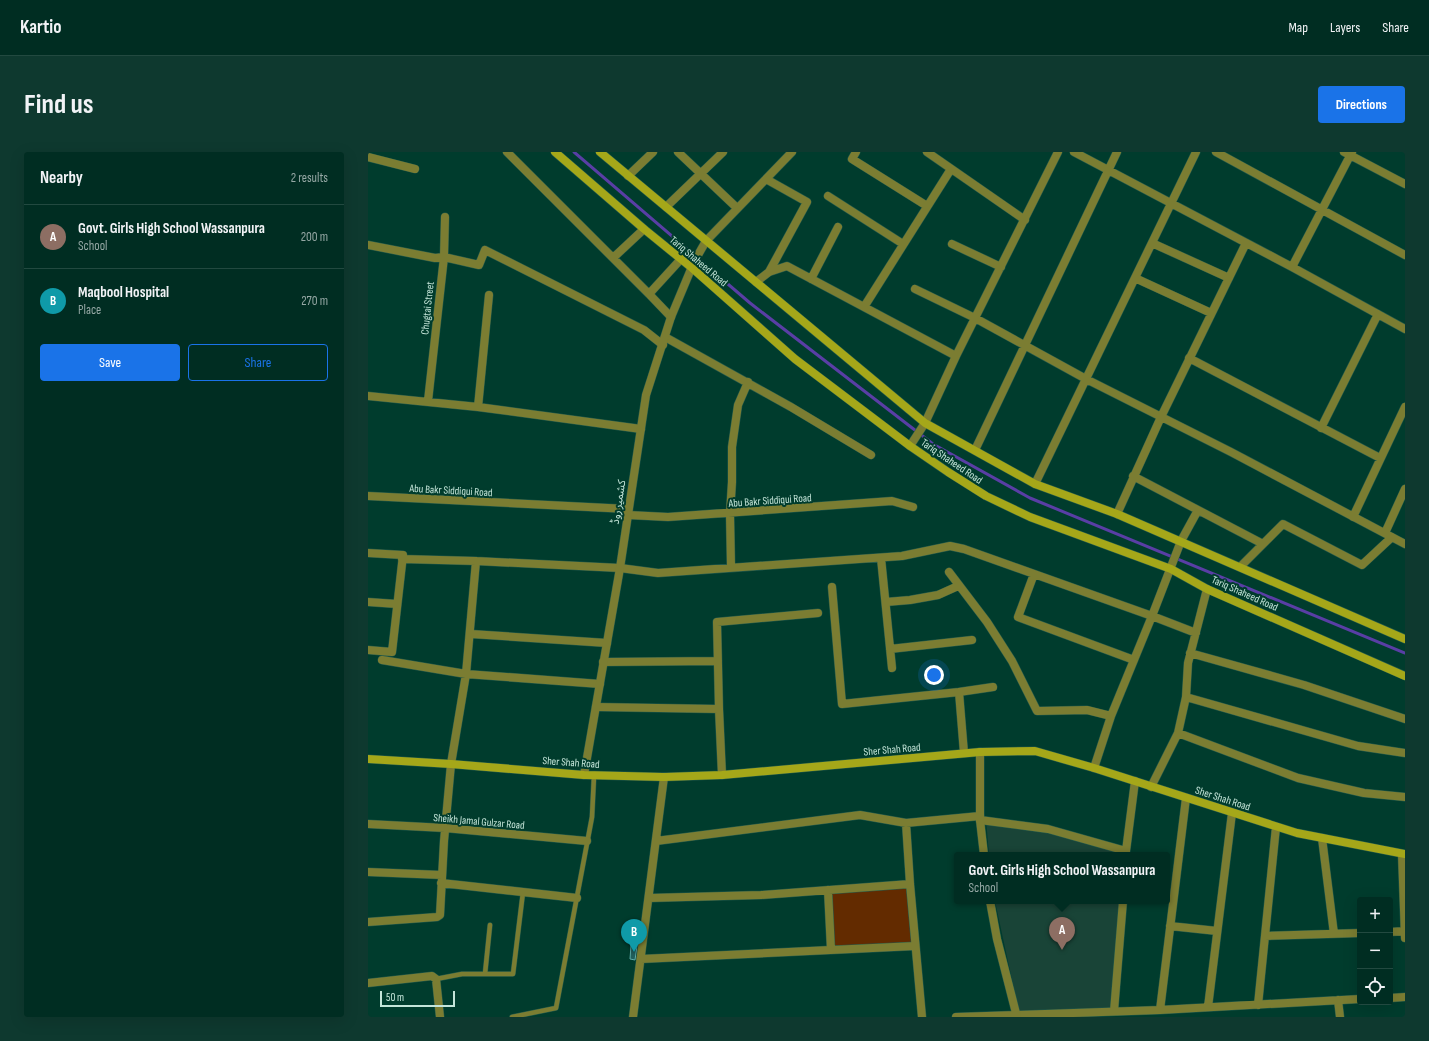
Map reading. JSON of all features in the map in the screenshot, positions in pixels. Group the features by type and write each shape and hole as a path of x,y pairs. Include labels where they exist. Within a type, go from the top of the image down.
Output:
{"main road":[{"name":"Tariq Shaheed Road","path":"555,152 644,229 681,259 693,265 795,359 912,443 948,472 986,496 1030,517 1171,568 1207,589 1405,676"},
{"name":"Tariq Shaheed Road","path":"600,152 925,423 1035,484 1117,514 1180,544 1240,567 1405,639"},
{"name":"Sher Shah Road","path":"368,759 451,764 594,776 664,777 722,775 964,753 1034,751 1094,768 1297,834 1404,854"}],"street":[{"path":"507,152 671,317"},
{"path":"628,176 653,152"},
{"path":"678,152 737,208"},
{"path":"666,208 723,152"},
{"name":"کشمیر روڈ","path":"584,775 620,568 646,395 671,317 693,265 706,241 792,152"},
{"path":"856,152 852,159 927,206"},
{"path":"927,152 1025,220"},
{"path":"912,443 925,423 956,356 1058,152"},
{"path":"1074,152 1246,242 1405,329"},
{"path":"975,450 1117,152"},
{"path":"1035,484 1196,152"},
{"path":"1216,152 1405,255"},
{"path":"1292,267 1322,210 1349,153 1405,184"},
{"path":"368,157 415,169"},
{"path":"864,307 951,169"},
{"path":"766,179 807,202 769,272"},
{"path":"828,196 903,244"},
{"name":"Chugtai Street","path":"428,401 444,257 446,217"},
{"path":"811,279 838,227"},
{"path":"613,258 644,229"},
{"path":"1117,514 1133,476 1246,242"},
{"path":"1152,243 1229,278"},
{"path":"952,244 1001,267"},
{"path":"368,245 435,258 444,257 479,265 485,250 748,382 871,454"},
{"path":"649,294 681,259"},
{"path":"756,282 769,272 787,266 956,356"},
{"path":"1135,278 1211,313"},
{"path":"915,288 975,318 1086,379 1231,452 1405,544"},
{"path":"478,407 489,295"},
{"path":"1321,428 1378,314"},
{"path":"1189,358 1380,458"},
{"path":"731,568 730,514 732,447 738,405 748,382"},
{"path":"368,396 478,407 641,429"},
{"path":"1353,517 1405,407"},
{"path":"1133,476 1263,544"},
{"path":"1240,567 1284,524 1362,565 1388,535 1405,489"},
{"name":"Abu Bakr Siddiqui Road","path":"368,496 628,512 668,517 892,502 913,506"},
{"path":"1094,768 1111,716 1180,544 1198,510"},
{"path":"402,559 620,568 658,572 881,558 902,556 950,546 964,549 1196,633"},
{"path":"368,553 403,555 392,652 368,650"},
{"path":"881,558 892,668"},
{"path":"368,922 439,916 451,764 471,634 476,561"},
{"path":"949,572 958,586 987,622 1012,661 1037,710 1086,710 1111,716"},
{"path":"1034,574 1018,617 1134,660"},
{"path":"886,602 910,600 938,595 958,586"},
{"path":"832,587 842,704 993,687"},
{"path":"1151,787 1178,733 1186,698 1190,653 1207,589"},
{"path":"368,602 398,604"},
{"path":"722,775 717,622 818,613"},
{"path":"471,634 607,643"},
{"path":"890,649 972,640"},
{"path":"1190,653 1304,685 1405,719"},
{"path":"382,660 466,674 600,684"},
{"path":"603,662 718,661"},
{"path":"959,692 964,753"},
{"path":"1186,698 1358,746 1405,753"},
{"path":"596,707 719,709"},
{"path":"1178,733 1298,778 1364,793 1405,797"},
{"path":"980,752 980,818 984,852"},
{"path":"633,1017 664,777"},
{"path":"1126,852 1134,781"},
{"path":"1160,1010 1186,798"},
{"path":"1208,1007 1232,813"},
{"path":"656,840 860,815 906,823 980,818 1048,829 1123,852"},
{"path":"906,823 922,1017"},
{"name":"Sheikh Jamal Gulzar Road","path":"368,824 445,828 587,842"},
{"path":"1258,1005 1276,827"},
{"path":"1322,838 1334,934"},
{"path":"1404,854 1405,938"},
{"path":"368,872 441,879 523,892 577,898"},
{"path":"649,898 761,895 910,884"},
{"path":"828,890 831,950"},
{"path":"991,904 1016,1016"},
{"path":"1114,1011 1122,904"},
{"path":"1170,926 1217,931"},
{"path":"1393,932 1405,931"},
{"path":"1265,936 1357,933"},
{"path":"641,959 915,946"},
{"path":"368,983 432,976 436,980 440,1017"},
{"path":"1393,998 1405,997"},
{"path":"956,1017 1160,1010 1357,999"},
{"path":"1338,1000 1340,1017"}],"lane":[{"path":"512,1017 556,1008 592,817 594,776"},
{"path":"436,980 462,974 513,974 523,892"},
{"path":"485,974 490,925"}],"shaded area":[{"path":"986,819 1022,821 1126,851 1126,852 989,852"},
{"path":"910,884 915,946 831,950 828,890"},
{"path":"996,904 1123,904 1115,1012 1020,1017"}],"building":[{"path":"631,945 637,946 635,960 630,959"}],"waterway":[{"path":"574,152 750,303 933,444 1030,498 1405,653"}],"place":[{"name":"Govt. Girls High School Wassanpura","path":"1062,950"},
{"name":"Maqbool Hospital","path":"634,952"}]}
